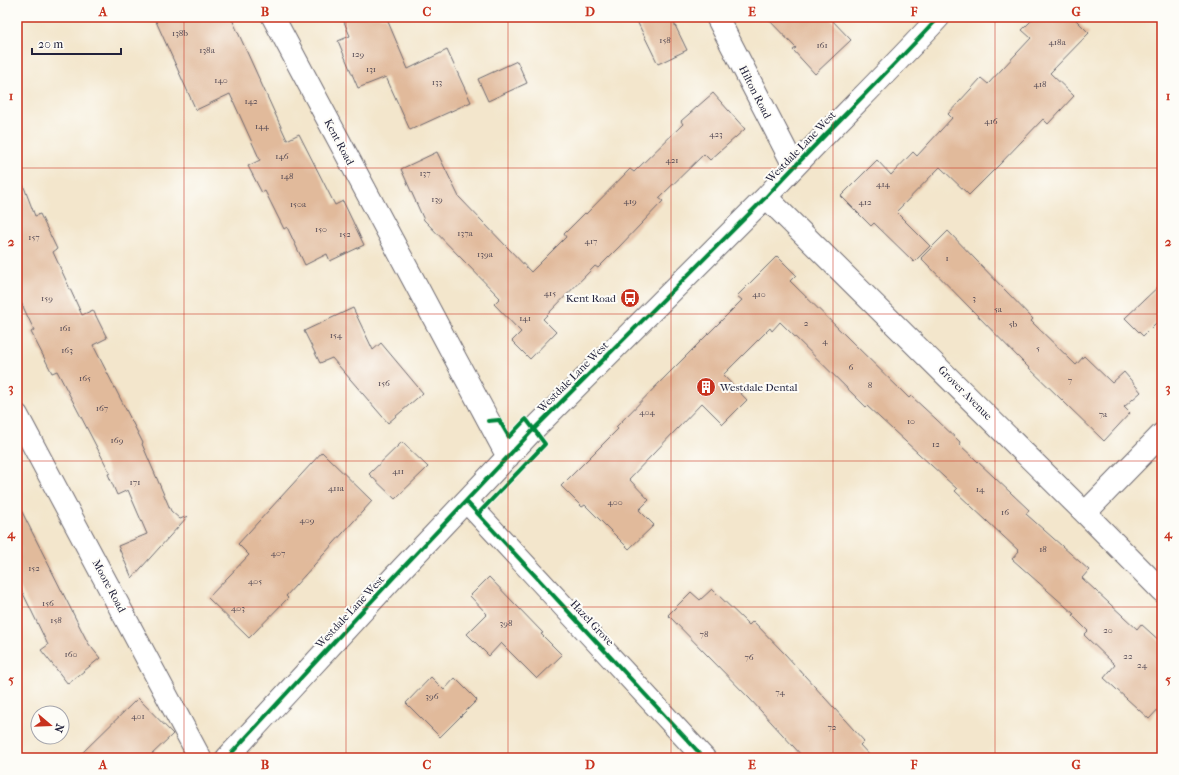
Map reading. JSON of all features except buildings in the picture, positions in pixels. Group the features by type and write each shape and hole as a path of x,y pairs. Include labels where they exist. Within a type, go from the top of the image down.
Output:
{"street":[{"name":"Kent Road","path":"273,17 508,457"},
{"name":"Hilton Road","path":"716,17 794,166"},
{"name":"Westdale Lane West","path":"227,758 508,457 766,197 794,166 904,55 939,17"},
{"name":"Grover Avenue","path":"766,197 1085,512 1162,591"},
{"name":"Moore Road","path":"19,423 25,448 200,758"},
{"path":"1085,512 1162,434"},
{"name":"Hazel Grove","path":"466,501 704,758"}],"cycle path":[{"path":"227,758 394,577 534,429 766,197 939,17"},
{"path":"478,514 545,444 526,419 509,437 499,420 488,421"},
{"path":"466,501 704,758"}],"place":[{"name":"Kent Road","path":"630,298"},
{"name":"Westdale Dental","path":"706,387"}]}
